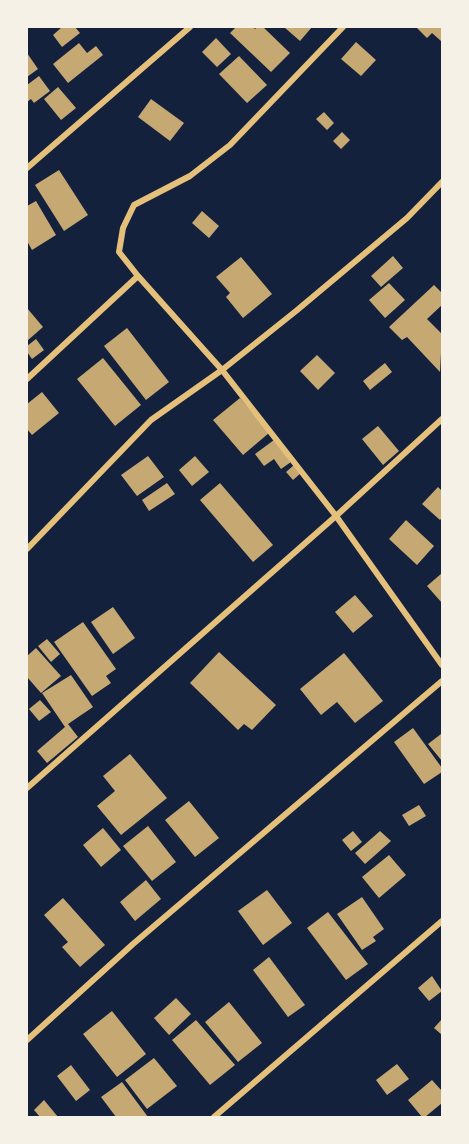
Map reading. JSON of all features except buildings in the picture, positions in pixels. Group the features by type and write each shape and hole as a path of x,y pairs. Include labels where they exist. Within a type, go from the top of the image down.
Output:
{"street":[{"path":"27,168 190,27"},
{"path":"343,27 231,145 190,176 134,205 123,228 119,252 222,370 336,516 442,664"},
{"path":"27,549 151,420 222,370 407,218 442,182"},
{"path":"27,379 138,276"},
{"path":"27,788 336,516 442,419"},
{"path":"27,1040 133,944 442,681"},
{"path":"214,1117 442,921"}]}
